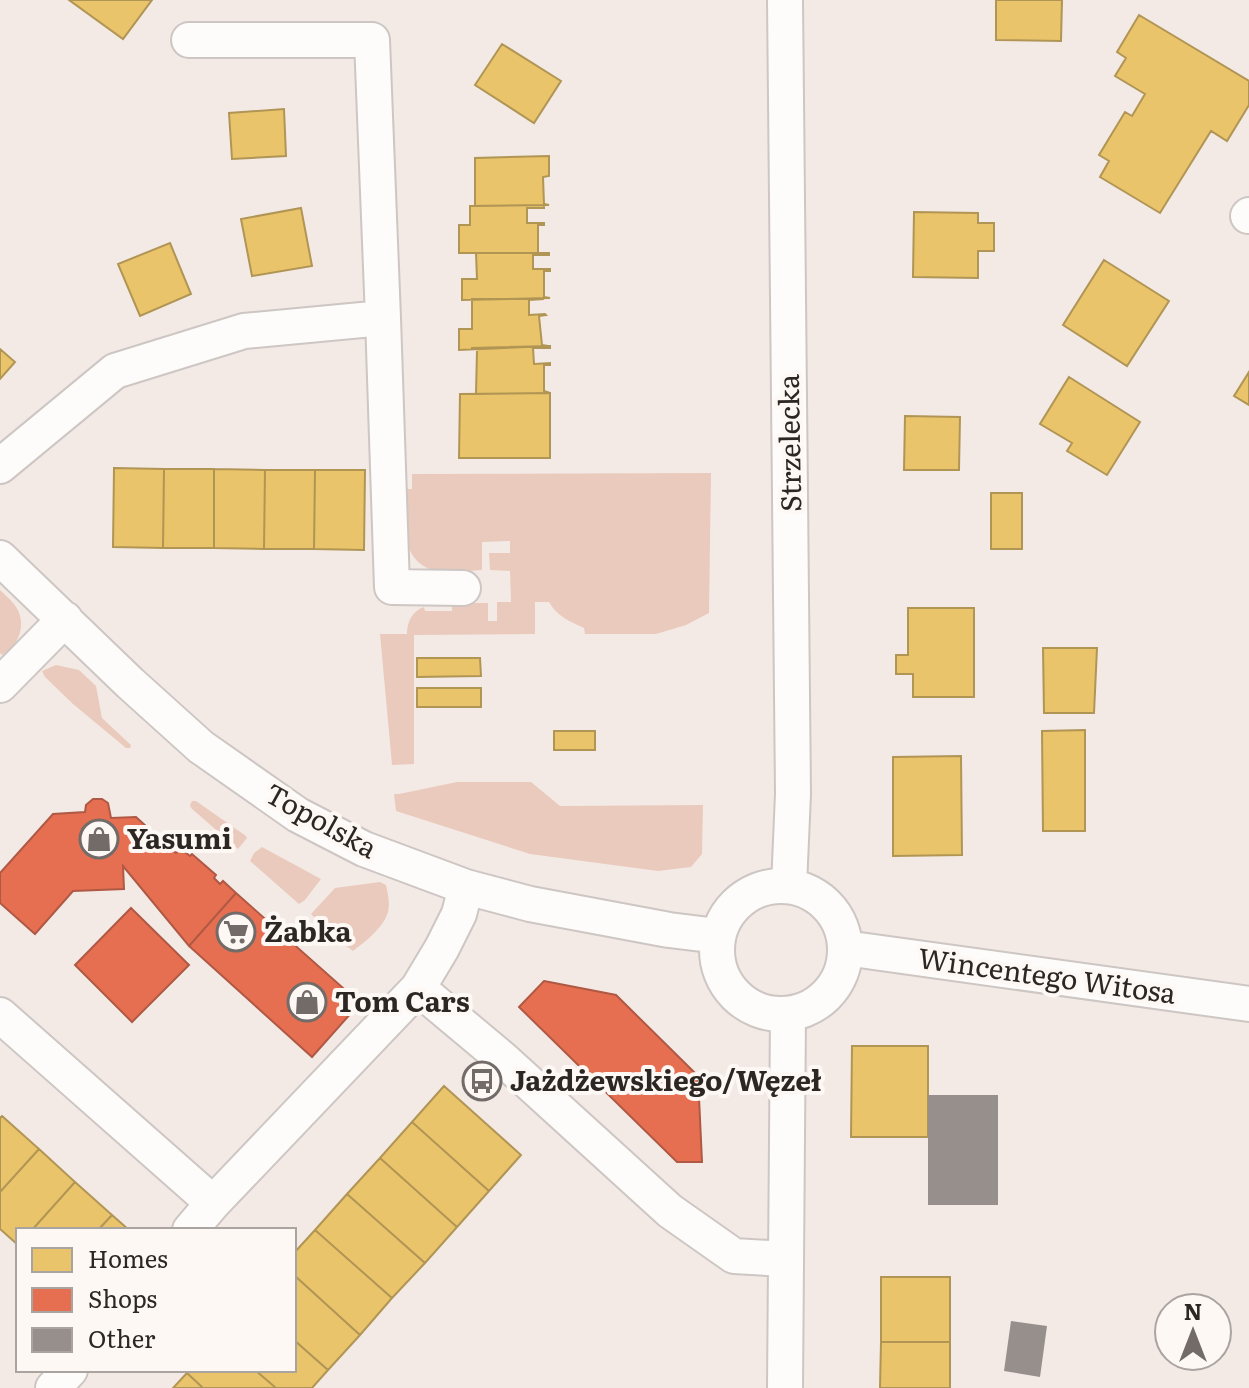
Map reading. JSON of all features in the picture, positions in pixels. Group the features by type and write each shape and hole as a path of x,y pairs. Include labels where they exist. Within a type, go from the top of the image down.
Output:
{"street":[{"name":"Strzelecka","path":"785,0 793,778 789,886"},
{"path":"189,40 372,40 392,587 463,588"},
{"path":"0,466 115,371 244,331 383,318"},
{"name":"Topolska","path":"0,558 201,747 298,815 364,849 466,887 530,904 718,936"},
{"path":"0,685 65,619"},
{"path":"770,886 789,886 822,900 834,914 842,930 845,948 843,967 835,985 822,999 806,1009 788,1014 767,1013 733,993 722,976 717,956 718,936 725,919 737,903 770,886"},
{"path":"192,1228 418,988 459,914 466,887"},
{"name":"Wincentego Witosa","path":"845,948 1249,1004"},
{"path":"418,988 504,1060 670,1211 734,1256 785,1259"},
{"path":"785,1388 788,1014"},
{"path":"0,1015 213,1203"},
{"path":"53,1388 68,1372"}],"shaded area":[{"path":"711,473 709,613 686,625 656,634 585,634 584,628 560,615 549,602 535,602 535,634 414,635 414,764 392,765 380,634 407,634 411,618 424,607 425,611 452,611 452,603 488,603 488,621 497,621 497,602 511,602 510,571 490,570 489,553 510,553 510,541 482,542 482,570 436,571 420,563 413,555 408,546 405,523 405,489 412,489 412,474"},
{"path":"0,590 21,618 17,639 2,655 0,653"},
{"path":"56,665 79,670 96,686 102,718 131,745 130,748 126,748 73,704 45,677 42,671"},
{"path":"457,782 531,782 560,806 703,805 702,854 691,867 658,871 530,854 396,811 394,794"},
{"path":"192,801 246,836 238,849 191,808"},
{"path":"262,847 321,879 305,900 299,904 250,861"},
{"path":"380,882 386,885 388,895 386,918 374,934 353,951 311,914 335,888"}],"building: Homes":[{"path":"69,0 152,0 123,39"},
{"path":"996,0 1062,0 1061,41 996,40"},
{"path":"1139,15 1249,81 1249,105 1227,141 1211,131 1160,213 1100,177 1109,161 1099,155 1125,112 1132,116 1145,94 1115,76 1126,58 1117,52"},
{"path":"502,44 561,81 534,123 475,85"},
{"path":"284,109 286,156 232,159 229,113"},
{"path":"549,156 549,176 543,177 544,204 549,205 475,206 475,158"},
{"path":"544,205 544,208 527,208 527,223 544,223 538,225 538,253 459,253 459,225 470,225 470,206"},
{"path":"301,208 312,266 252,276 241,219"},
{"path":"914,212 978,213 978,223 994,223 994,251 978,251 978,278 913,277"},
{"path":"170,243 191,294 140,316 118,264"},
{"path":"476,253 549,253 533,255 533,269 550,269 544,271 544,297 550,298 462,300 462,279 477,279"},
{"path":"1104,260 1169,301 1127,366 1063,325"},
{"path":"472,299 544,299 529,300 529,315 546,315 539,316 542,345 548,346 459,350 459,329 472,329"},
{"path":"550,346 533,348 534,364 550,363 544,365 544,391 550,393 476,394 477,350 472,348"},
{"path":"0,349 15,362 0,379"},
{"path":"1249,372 1249,405 1234,396"},
{"path":"1069,377 1140,422 1107,475 1067,451 1072,443 1040,424"},
{"path":"550,393 550,458 459,458 460,394"},
{"path":"905,416 960,417 959,470 904,470"},
{"path":"114,468 164,469 163,548 113,547"},
{"path":"164,469 214,469 214,548 163,548"},
{"path":"214,469 265,470 264,549 214,548"},
{"path":"265,470 315,470 314,549 264,549"},
{"path":"315,470 365,470 364,550 314,549"},
{"path":"991,493 1022,493 1022,549 991,549"},
{"path":"908,608 974,608 974,697 913,697 913,674 896,674 896,655 908,655"},
{"path":"1043,648 1097,648 1094,713 1044,713"},
{"path":"417,658 480,658 481,676 417,677"},
{"path":"417,688 481,688 481,707 417,707"},
{"path":"1085,730 1085,831 1043,831 1042,731"},
{"path":"554,731 595,731 595,750 554,750"},
{"path":"961,756 962,855 893,856 893,757"},
{"path":"852,1046 928,1046 928,1137 851,1137"},
{"path":"444,1086 521,1155 489,1191 412,1122"},
{"path":"2,1116 39,1149 0,1192 0,1118"},
{"path":"412,1122 489,1191 457,1227 380,1158"},
{"path":"39,1149 75,1182 34,1228 16,1228 16,1243 0,1229 0,1192"},
{"path":"380,1158 457,1227 425,1263 347,1194"},
{"path":"75,1182 112,1215 100,1228 34,1228"},
{"path":"347,1194 425,1263 392,1298 315,1230"},
{"path":"112,1215 127,1228 100,1228"},
{"path":"315,1230 392,1298 360,1335 296,1277 296,1251"},
{"path":"296,1277 360,1335 328,1370 296,1342"},
{"path":"881,1277 950,1277 950,1342 881,1342"},
{"path":"296,1342 328,1370 312,1388 276,1388 257,1372 296,1372"},
{"path":"881,1342 950,1342 950,1388 880,1388"},
{"path":"257,1372 276,1388 203,1388 187,1373"},
{"path":"187,1373 203,1388 173,1388"}],"building: Shops":[{"path":"93,799 108,803 111,818 136,817 148,828 146,831 152,837 155,834 176,853 181,849 190,856 192,854 216,875 214,878 220,884 223,881 236,893 189,946 123,866 124,889 73,891 35,934 0,903 0,873 53,814 85,812 86,805"},
{"path":"236,893 360,1003 312,1057 189,946"},
{"path":"131,908 189,965 132,1022 75,965"},
{"path":"544,981 616,995 698,1076 702,1162 677,1162 519,1007"}],"building: Other":[{"path":"928,1095 998,1095 998,1205 928,1205"},
{"path":"1011,1321 1047,1326 1040,1377 1004,1371"}],"place":[{"name":"Yasumi","path":"99,839"},
{"name":"Żabka","path":"236,932"},
{"name":"Tom Cars","path":"307,1002"},
{"name":"Jażdżewskiego/Węzeł","path":"482,1081"}]}
